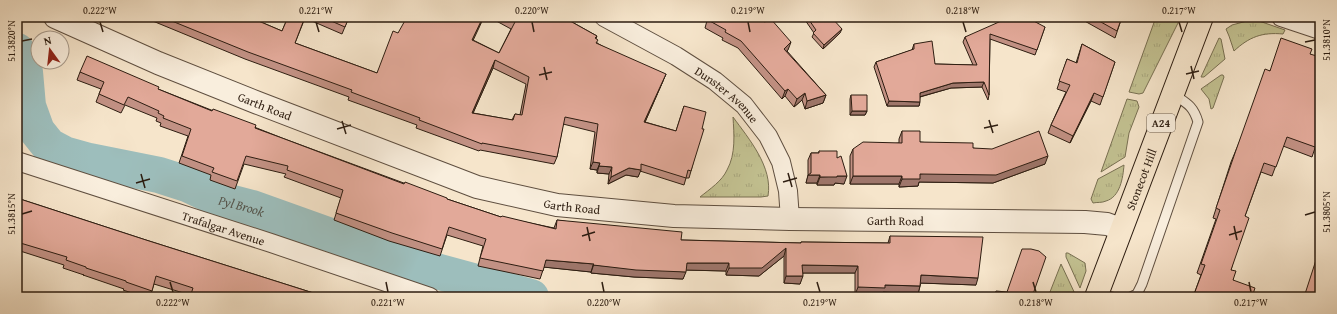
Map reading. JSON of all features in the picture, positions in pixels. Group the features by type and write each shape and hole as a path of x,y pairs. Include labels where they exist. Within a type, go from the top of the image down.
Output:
{"highway":[{"name":"Stonecot Hill","path":"1102,296 1121,229 1202,17"}],"street":[{"name":"Garth Road","path":"55,17 158,63 258,103 477,186 557,205 670,215 790,219 1085,222 1107,224 1121,229"},
{"name":"Dunster Avenue","path":"604,17 676,56 715,81 744,105 768,136 781,162 788,191 790,219"},
{"path":"1281,17 1320,30"},
{"name":"Trafalgar Avenue","path":"17,161 272,243 430,297"}],"lane":[{"path":"1131,297 1137,294 1142,284 1198,122 1195,111 1187,103 1172,94"}],"green space":[{"path":"1156,17 1181,17 1143,93 1139,94 1129,92"},
{"path":"1247,21 1259,21 1285,30 1283,34 1256,36 1245,42 1234,51 1226,29 1232,25"},
{"path":"1219,38 1221,39 1225,59 1204,77 1201,77"},
{"path":"1221,75 1224,77 1213,108 1211,109 1209,99 1201,89"},
{"path":"1127,99 1137,101 1139,107 1129,133 1125,157 1101,172"},
{"path":"733,117 752,144 763,164 769,185 768,196 700,197 719,181 725,174 730,164 734,144"},
{"path":"1124,165 1122,181 1115,196 1104,202 1093,203 1091,199 1098,179"},
{"path":"1066,253 1085,263 1086,271 1080,288 1066,257"},
{"path":"1061,264 1076,296 1076,297 1048,297"}],"building":[{"path":"162,17 249,17 282,31 288,17 305,17 295,43 377,73 393,31 398,33 407,17 414,17 423,21 425,17 483,17 472,40 499,53 515,22 505,17 563,17 597,36 595,38 598,40 596,43 666,74 644,122 676,131 684,106 706,112 702,129 704,129 691,171 688,170 686,178 641,164 641,170 629,168 611,177 612,167 599,166 600,163 593,162 598,124 565,117 557,157 482,144 419,120 420,118 351,92 352,90 248,52","holes":["495,60 529,77 522,115 515,114 513,120 472,113"]},
{"path":"322,17 349,17 345,27"},
{"path":"709,17 755,17 765,22 770,18 791,42 784,49 826,95 807,101 805,93 797,99 788,89 785,91 741,41 725,32 726,30 708,20"},
{"path":"807,17 831,17 842,29 824,45 813,33 816,30"},
{"path":"1008,17 1026,17 1045,27 1037,50 990,34 989,95 984,82 953,83 920,93 920,102 889,101 876,62 914,49 914,44 932,41 935,64 977,65 965,37"},
{"path":"1092,17 1122,17 1117,31"},
{"path":"1281,38 1312,49 1310,54 1320,57 1320,133 1315,147 1287,137 1276,167 1264,163 1245,216 1249,218 1231,270 1236,271 1233,280 1255,288 1252,297 1234,297 1228,295 1227,297 1193,297 1205,265 1201,264 1220,210 1216,208 1265,69 1270,71"},
{"path":"1082,44 1115,62 1103,97 1094,93 1073,136 1051,125 1070,85 1059,81 1067,59 1077,63"},
{"path":"87,56 159,87 158,89 212,111 213,109 256,125 255,128 404,184 405,182 447,199 501,217 556,229 557,220 682,232 681,240 801,243 890,243 890,236 983,237 978,278 921,275 920,286 885,285 885,288 858,287 858,266 802,265 803,276 786,276 786,248 762,268 729,268 729,263 687,263 686,272 636,270 593,265 594,264 546,260 543,271 480,258 486,239 449,227 442,249 336,213 343,190 287,170 288,166 246,156 237,181 212,172 214,168 182,156 191,129 163,118 164,116 158,113 159,111 128,97 124,105 99,94 104,82 80,72"},
{"path":"851,95 867,95 867,111 852,111"},
{"path":"902,131 920,131 920,142 973,143 973,148 992,149 1039,131 1048,156 996,175 920,174 920,179 902,179 902,176 853,176 853,149 863,142 902,143"},
{"path":"819,151 837,151 837,158 841,156 847,176 820,177 820,175 808,175 811,173 811,153 819,153"},
{"path":"17,198 326,297 190,297 193,288 156,276 152,291 66,260 67,257 17,242"},
{"path":"1022,249 1039,251 1046,257 1032,297 994,297 996,291 1007,292"},
{"path":"1317,257 1320,258 1320,297 1304,297"}],"waterway":[{"name":"Pyl Brook","path":"17,51 25,72 28,106 37,131 49,146 64,154 89,161 159,175 187,184 221,200 252,208 403,262 531,297"}]}
